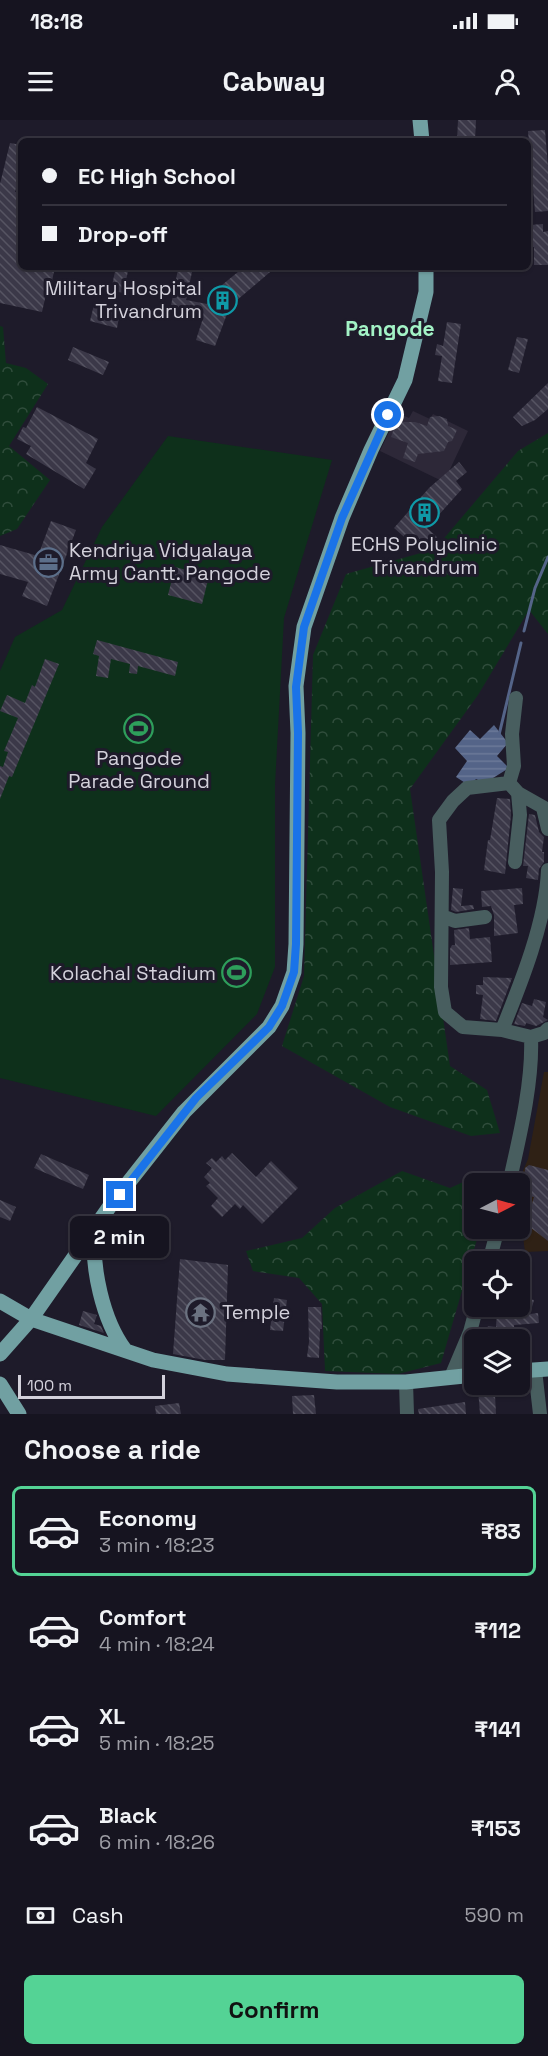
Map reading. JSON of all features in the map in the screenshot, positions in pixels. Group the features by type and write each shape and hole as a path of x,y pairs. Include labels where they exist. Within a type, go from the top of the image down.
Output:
{"main road":[{"path":"420,120 422,138"},
{"path":"0,1353 31,1319 94,1230 184,1112 269,1027 282,1006 294,972 296,944 298,733 296,687 304,627 342,518 370,450 405,380 426,292 426,270"},
{"path":"94,1230 93,1245 105,1313 114,1336 125,1350"},
{"path":"0,1301 31,1319 125,1350 179,1366 227,1374 337,1382 406,1382 464,1376"},
{"path":"0,1384 19,1414"}],"street":[{"path":"515,862 520,815 514,788 513,766 512,734 516,698"},
{"path":"548,829 546,809 514,788 467,788 453,801 440,820 441,987 445,1012 463,1027 501,1030 531,1037 544,1033 548,1029"},
{"path":"501,1030 519,987 538,925 548,884 548,870"},
{"path":"442,916 455,921 485,917"},
{"path":"512,1173 532,1059 531,1037"},
{"path":"452,1377 474,1317"},
{"path":"540,1414 542,1370"},
{"path":"406,1382 407,1414"}],"shaded area":[{"path":"413,411 430,419 433,414 468,431 444,482 380,451 398,413 409,418"},
{"path":"544,1072 548,1072 548,1251 525,1251 523,1239 530,1239 530,1173 522,1173 528,1159"}],"green space":[{"path":"0,326 3,327 6,363 26,368 48,384 9,446 50,480 17,529 0,536"},
{"path":"548,433 548,634 529,610 478,695 410,789 450,1066 487,1090 500,1133 471,1136 390,1107 282,1046 304,976 313,655 346,574 435,549 518,451"},
{"name":"Pangode Parade Ground","path":"168,436 332,460 284,618 275,785 275,967 257,1014 156,1116 0,1078 0,671 15,637 62,610 102,527"},
{"path":"402,1171 450,1188 464,1182 464,1239 477,1239 474,1251 464,1251 464,1284 441,1363 398,1374 325,1371 322,1304 299,1278 253,1271 246,1251 302,1238 335,1208"}],"water":[{"path":"494,725 508,743 497,756 509,768 485,783 476,779 470,786 456,777 467,761 455,748 470,730 480,739"}],"building":[{"path":"458,120 476,120 475,138 457,138"},
{"path":"545,130 548,211 535,212 531,138 529,138 528,131"},
{"path":"10,143 18,144 18,180 15,192 18,192 18,270 54,270 42,312 0,303 0,184"},
{"path":"543,224 543,232 548,231 548,265 534,265 531,225"},
{"path":"115,270 128,270 123,293 111,290"},
{"name":"Military Hospital Trivandrum","path":"178,270 192,272 186,300 207,304 211,294 240,270 272,270 230,306 215,346 196,340 203,318 170,311"},
{"path":"94,305 120,312 117,328 90,321"},
{"path":"447,322 461,324 452,383 438,381 442,356 435,355 437,344 443,346"},
{"path":"517,337 528,339 519,373 508,370"},
{"path":"73,347 109,362 103,375 68,360"},
{"path":"548,383 548,409 535,420 522,426 513,417"},
{"path":"37,407 98,439 86,463 96,469 84,489 26,454 31,446 17,439 23,427 26,428"},
{"path":"439,416 447,419 448,426 457,430 444,451 418,454 415,462 403,458 408,443 391,437 396,422 415,422 427,426 430,417"},
{"name":"ECHS Polyclinic Trivandrum","path":"459,462 467,472 456,481 462,489 427,528 437,537 428,547 416,536 410,542 394,528 429,488"},
{"path":"51,521 76,530 47,606 22,596 28,582 0,574 0,545 38,556"},
{"path":"175,567 209,576 202,604 168,595"},
{"path":"97,640 178,662 175,676 138,666 137,674 129,673 130,664 111,659 108,678 96,676 99,656 93,654"},
{"path":"45,659 59,664 12,777 9,776 0,799 0,766 3,767 8,752 4,751 18,718 0,711 7,695 25,703 32,685 35,687"},
{"path":"497,798 510,799 511,815 505,874 484,870"},
{"path":"529,814 535,815 539,832 544,837 542,852 544,852 544,862 539,869 538,880 526,878 528,866 523,866"},
{"path":"453,888 463,889 461,906 473,905 474,909 456,912 451,910"},
{"path":"522,888 523,904 514,905 518,933 494,936 494,915 491,906 482,907 481,891"},
{"path":"469,928 470,939 490,937 492,962 450,965 450,949 452,945 455,945 454,930"},
{"path":"483,977 512,978 496,1021 480,1019 483,995 476,994 476,985 483,985"},
{"path":"534,999 546,1002 543,1017 548,1020 536,1026 526,1023 525,1026 514,1024 522,1003 532,1006"},
{"path":"232,1153 256,1177 271,1161 298,1188 262,1224 243,1205 240,1209 235,1204 222,1217 211,1206 218,1198 206,1186 210,1183 204,1177 212,1168 206,1163 212,1158 216,1162 222,1156 225,1160"},
{"path":"41,1154 89,1175 83,1189 34,1168"},
{"path":"529,1165 548,1170 548,1241 530,1227 530,1210 534,1197 530,1196 530,1173 525,1173 525,1168"},
{"path":"0,1200 16,1207 10,1221 0,1217"},
{"name":"Temple","path":"180,1259 228,1265 225,1360 205,1360 173,1354"},
{"path":"274,1298 287,1300 283,1331 270,1330"},
{"path":"530,1299 534,1300 530,1314"},
{"path":"308,1307 321,1307 322,1329 320,1329 319,1358 307,1357"},
{"path":"83,1311 97,1315 94,1324 101,1326 104,1333 79,1325"},
{"path":"538,1313 539,1323 514,1325 514,1329 487,1329 488,1326 496,1327 497,1317 530,1317 530,1314"},
{"path":"314,1395 316,1414 293,1414 292,1396"},
{"path":"478,1395 495,1395 496,1414 480,1414"},
{"path":"465,1402 466,1414 419,1414 418,1409"},
{"path":"179,1403 181,1414 156,1414 155,1406"}],"waterway":[{"path":"524,631 535,588 548,557"},
{"path":"499,735 521,643"}],"place":[{"name":"Military Hospital Trivandrum","path":"223,300"},
{"name":"ECHS Polyclinic Trivandrum","path":"424,513"},
{"name":"Kendriya Vidyalaya Army Cantt. Pangode","path":"48,562"},
{"name":"Pangode Parade Ground","path":"139,728"},
{"name":"Kolachal Stadium","path":"237,973"},
{"name":"Temple","path":"201,1312"}],"district":[{"name":"Pangode","path":"390,329"}],"route":[{"path":"120,1195 196,1098 269,1027 282,1006 294,972 298,733 296,687 304,627 342,518 370,450 388,415"}]}
